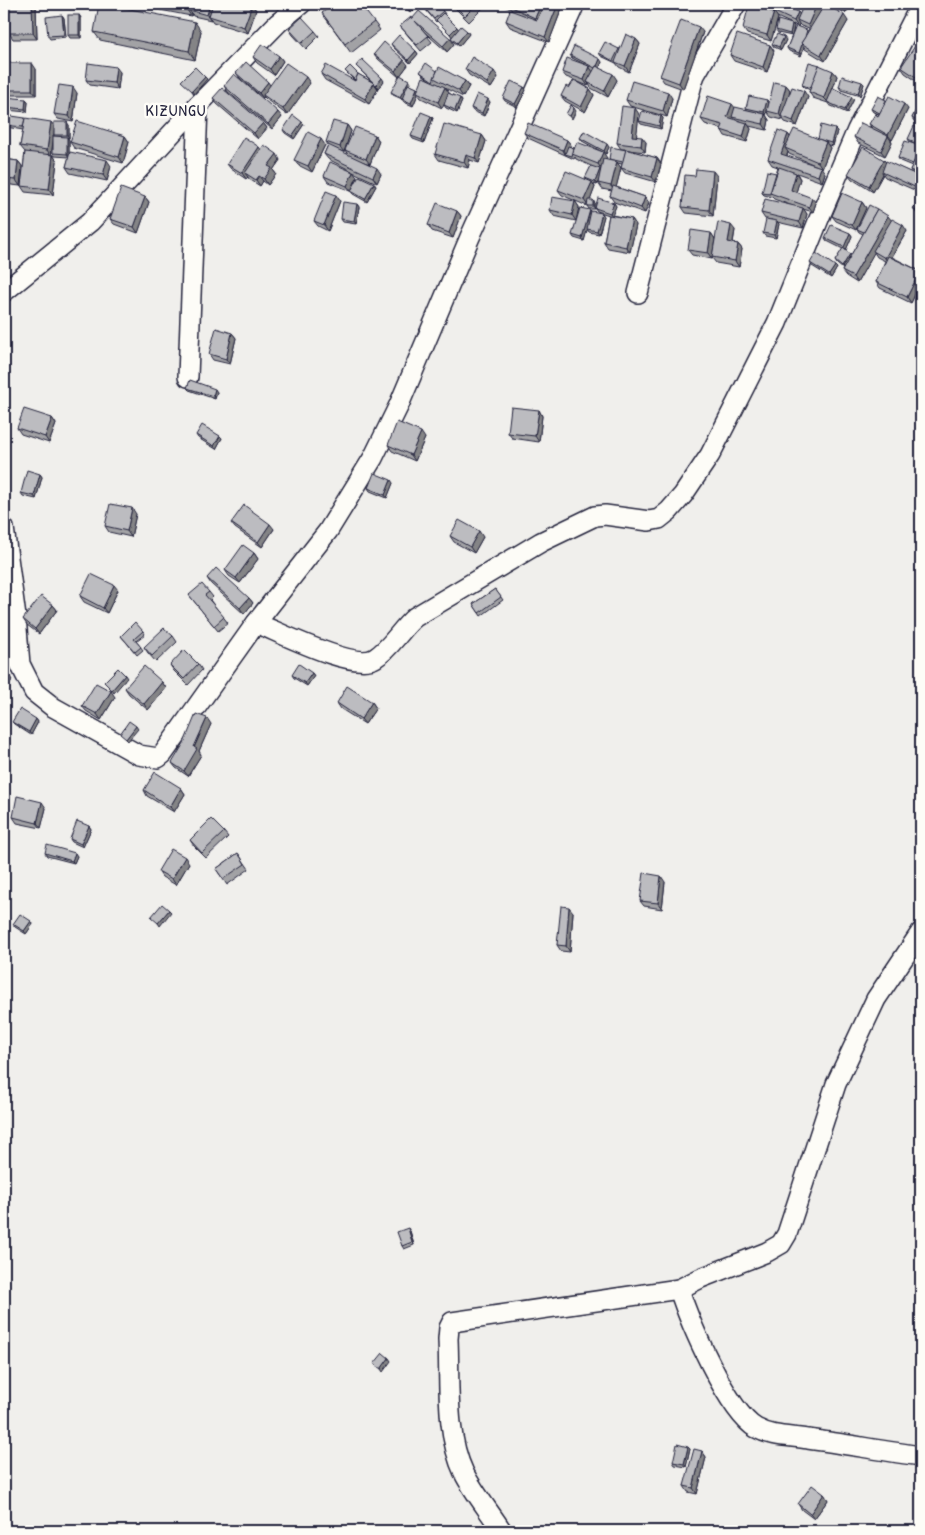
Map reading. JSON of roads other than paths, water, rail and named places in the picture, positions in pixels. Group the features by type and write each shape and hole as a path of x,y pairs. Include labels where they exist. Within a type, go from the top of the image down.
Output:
{"street":[{"path":"4,292 90,222 198,104 278,23 301,4"},
{"path":"4,528 20,664 34,692 61,711 139,755 158,758 163,754 256,623 328,532 373,458 399,405 470,237 573,8 573,4"},
{"path":"638,294 692,84 736,4"},
{"path":"256,623 331,655 350,660 373,660 388,648 402,628 415,618 550,538 599,515 649,521 663,517 683,495 710,456 739,400 777,323 857,130 921,4"},
{"path":"188,377 198,104"},
{"path":"502,1531 464,1474 451,1435 448,1339 452,1322 679,1289 701,1278 767,1252 781,1244 787,1234 836,1084 876,999 921,932"},
{"path":"679,1289 692,1325 735,1408 753,1427 768,1434 921,1456"}],"district":[{"name":"KIZUNGU","path":"176,110"}]}
